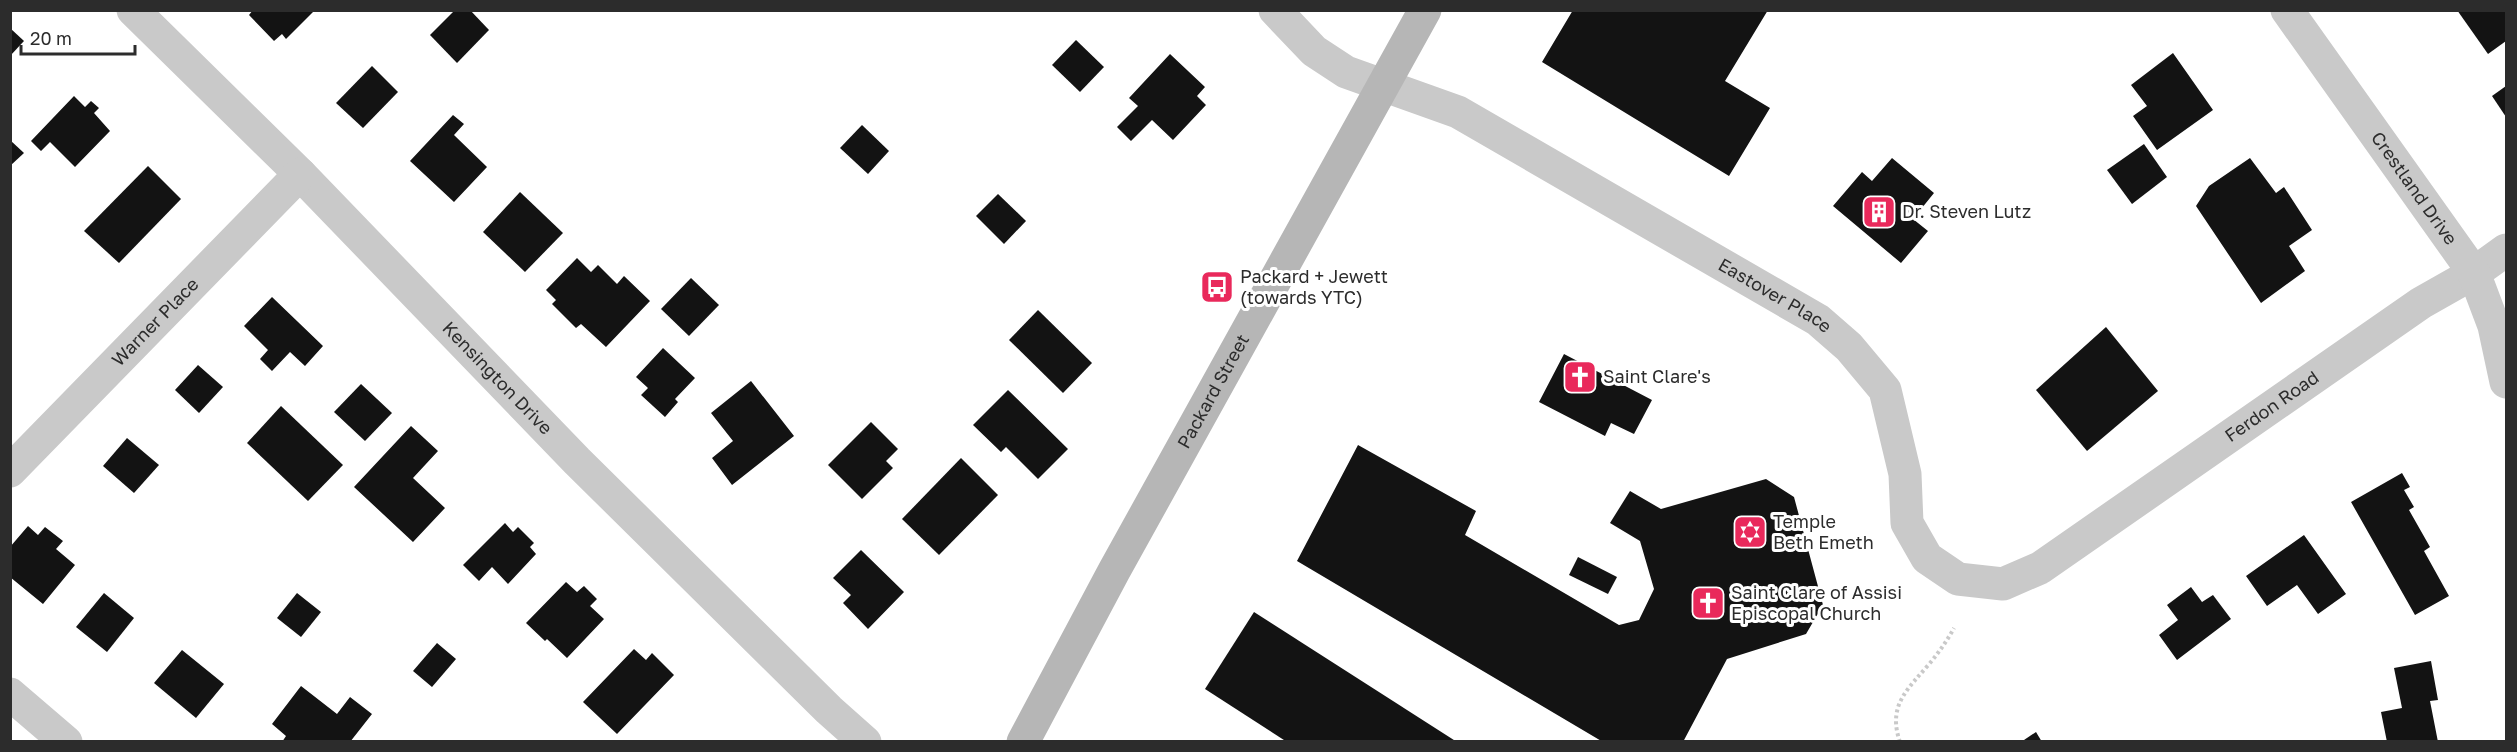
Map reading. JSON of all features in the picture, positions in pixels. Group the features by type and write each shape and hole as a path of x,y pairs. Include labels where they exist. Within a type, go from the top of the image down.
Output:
{"main road":[{"name":"Packard Street","path":"1023,741 1114,570 1425,10"}],"street":[{"name":"Kensington Drive","path":"134,10 300,174 577,461 829,710 865,741"},
{"name":"Eastover Place","path":"1275,10 1314,51 1346,72 1458,112 1818,320 1850,347 1885,390 1905,474 1907,523 1928,558 1958,579 2003,584 2040,568"},
{"name":"Crestland Drive","path":"2287,10 2474,273 2494,326 2506,382"},
{"name":"Warner Place","path":"10,471 300,174"},
{"name":"Ferdon Road","path":"2040,568 2421,303 2474,273 2506,250"},
{"path":"10,694 66,741"}],"path":[{"path":"1900,741 1896,716 1899,702 1944,646 1954,628"}],"building":[{"path":"253,10 315,10 286,39 282,34 274,41 249,15"},
{"path":"455,10 470,10 489,30 457,63 430,35"},
{"path":"1573,10 1768,10 1725,81 1770,108 1729,176 1542,62"},
{"path":"2457,10 2506,10 2506,41 2488,54"},
{"path":"10,28 24,41 10,56"},
{"path":"1076,40 1104,67 1080,92 1052,65"},
{"path":"2173,53 2213,110 2157,150 2133,116 2147,106 2131,85"},
{"path":"1170,54 1205,87 1197,96 1206,105 1173,140 1152,120 1131,141 1117,127 1138,106 1129,98"},
{"path":"372,66 398,92 363,128 336,103"},
{"path":"2506,86 2506,117 2492,96"},
{"path":"74,96 85,107 91,101 99,108 94,113 110,131 75,167 50,142 41,151 31,141"},
{"path":"453,115 464,124 454,135 487,167 454,202 410,161"},
{"path":"862,125 889,151 868,174 840,148"},
{"path":"10,140 24,153 10,166"},
{"path":"2144,144 2167,177 2132,204 2107,170"},
{"name":"Dr. Steven Lutz","path":"1892,158 1934,193 1913,219 1928,231 1901,263 1833,206 1862,172 1872,181"},
{"path":"2250,158 2276,193 2284,187 2312,230 2289,246 2305,271 2261,303 2196,206 2209,186"},
{"path":"148,166 181,199 119,263 84,231"},
{"path":"520,192 563,233 525,272 483,232"},
{"path":"998,194 1026,221 1004,244 976,216"},
{"path":"577,258 591,272 598,265 617,284 624,276 650,301 606,347 581,324 576,328 552,304 556,300 546,290"},
{"path":"691,278 719,305 689,336 661,309"},
{"path":"272,297 323,346 305,366 290,352 272,371 260,359 268,350 244,326"},
{"path":"1038,310 1092,363 1063,393 1009,340"},
{"path":"2106,327 2158,391 2087,451 2036,390"},
{"path":"663,348 695,378 675,399 678,402 665,417 641,395 648,388 636,377"},
{"name":"Saint Clare's","path":"1564,354 1652,400 1634,434 1611,423 1605,436 1539,402"},
{"path":"198,365 223,387 199,413 175,390"},
{"path":"751,381 794,436 732,485 712,458 733,441 711,413"},
{"path":"361,384 392,413 365,441 334,412"},
{"path":"1008,390 1068,449 1038,479 1006,447 1001,452 973,425"},
{"path":"281,406 343,465 308,501 247,443"},
{"path":"871,422 898,449 886,461 893,468 862,499 828,465"},
{"path":"411,426 438,451 413,478 445,508 413,542 354,487"},
{"path":"127,438 159,465 134,493 103,466"},
{"path":"1358,445 1476,511 1465,535 1619,625 1639,620 1654,589 1640,541 1610,523 1630,491 1661,509 1766,479 1794,497 1823,605 1806,634 1727,659 1683,742 1603,742 1297,561"},
{"path":"961,458 998,495 939,555 902,519"},
{"path":"2402,473 2410,487 2404,490 2414,507 2409,510 2430,547 2424,551 2449,596 2415,615 2351,502"},
{"path":"505,523 513,532 518,527 534,543 530,547 536,554 508,584 492,567 479,581 463,565"},
{"path":"28,526 38,535 45,527 63,541 56,549 75,565 43,604 10,577 10,547"},
{"path":"2304,535 2346,594 2318,614 2297,585 2267,606 2246,576"},
{"path":"861,550 904,592 868,629 843,603 851,595 833,578"},
{"path":"1578,557 1617,577 1608,594 1569,575"},
{"path":"566,582 577,592 584,586 597,599 590,606 604,619 567,658 526,623"},
{"path":"2191,587 2202,602 2213,595 2231,619 2177,660 2159,635 2178,620 2167,605"},
{"path":"104,593 134,618 107,652 76,627"},
{"path":"297,593 321,612 301,637 277,618"},
{"path":"1254,612 1457,742 1287,742 1205,689"},
{"path":"437,643 456,659 432,687 413,671"},
{"path":"634,649 646,660 652,653 674,675 617,734 583,702"},
{"path":"182,650 224,684 196,718 154,683"},
{"path":"2431,661 2438,700 2430,701 2438,742 2387,742 2381,712 2402,708 2394,668"},
{"path":"301,686 337,714 350,697 372,714 350,742 282,742 286,736 272,724"},
{"path":"2036,732 2042,742 2021,742"}],"place":[{"name":"Dr. Steven Lutz","path":"1879,212"},
{"name":"Packard + Jewett (towards YTC)","path":"1217,287"},
{"name":"Saint Clare's","path":"1580,377"},
{"name":"Temple Beth Emeth","path":"1750,532"},
{"name":"Saint Clare of Assisi Episcopal Church","path":"1708,603"}]}
